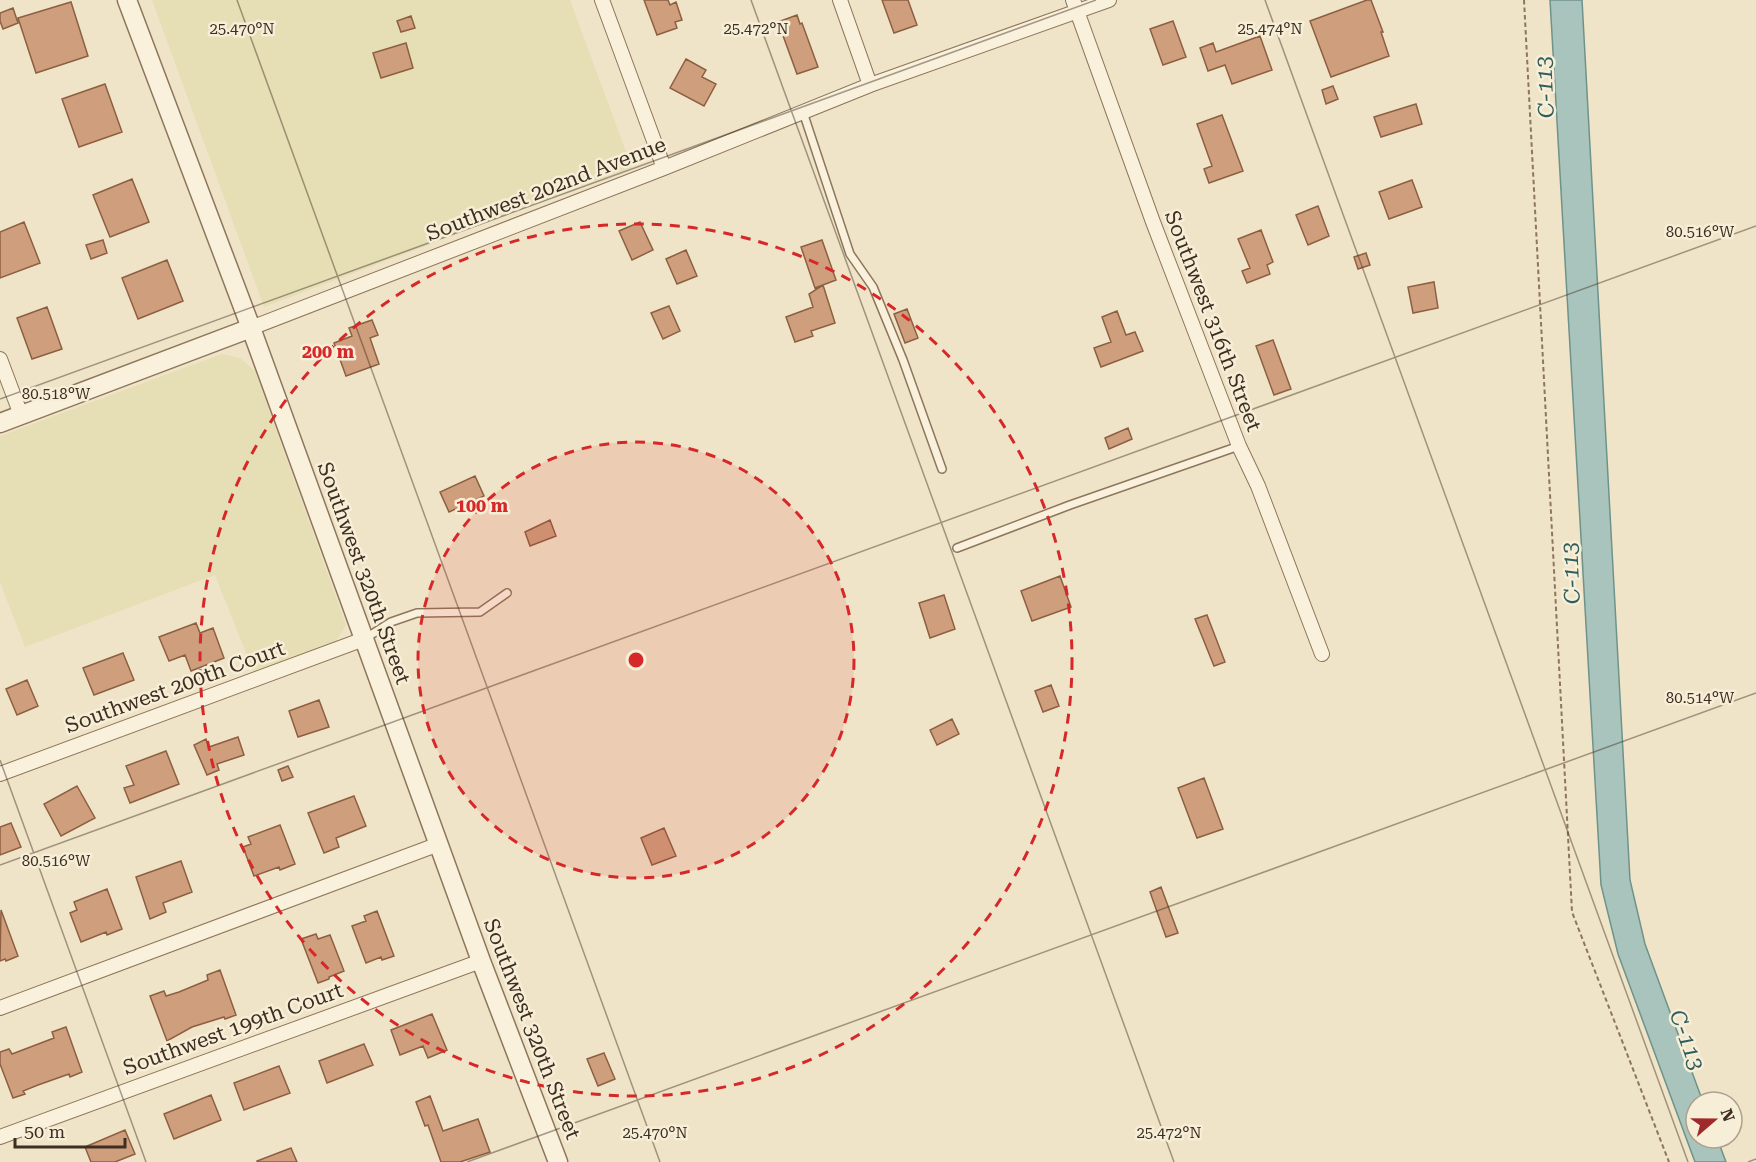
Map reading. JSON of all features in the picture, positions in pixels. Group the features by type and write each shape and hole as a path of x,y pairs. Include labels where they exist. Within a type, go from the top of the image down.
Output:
{"street":[{"name":"Southwest 320th Street","path":"127,0 251,328 481,961 558,1162"},
{"path":"602,0 664,168"},
{"path":"840,0 870,85"},
{"name":"Southwest 202nd Avenue","path":"0,423 664,168 870,85 1076,6 1109,0"},
{"name":"Southwest 316th Street","path":"1076,6 1153,222 1322,654"},
{"path":"0,359 21,415"},
{"name":"Southwest 200th Court","path":"0,774 364,639"},
{"path":"0,1008 439,844"},
{"name":"Southwest 199th Court","path":"0,1137 481,961"}],"lane":[{"path":"803,112 850,254 873,288 903,360 942,469"},
{"path":"957,548 1070,505 1239,446"},
{"path":"364,639 391,622 417,613 480,612 507,592"}],"path":[{"path":"1524,0 1572,912 1669,1162"}],"shaded area":[{"path":"152,0 570,0 632,168 264,307"},
{"path":"222,354 240,358 255,371 346,625 336,641 254,673 215,575 25,647 0,582 0,436"}],"water":[{"name":"C-113","path":"1550,0 1582,0 1630,880 1645,944 1699,1090 1684,1090 1684,1132 1618,954 1601,885"},
{"name":"C-113","path":"1691,1150 1722,1150 1726,1162 1695,1162"}],"building":[{"path":"644,0 668,0 670,5 676,2 682,20 675,22 677,28 657,35"},
{"path":"882,0 908,0 917,25 894,33"},
{"path":"1371,0 1389,56 1331,77 1310,21"},
{"path":"71,2 88,56 36,73 18,18"},
{"path":"13,8 18,23 3,29 0,13"},
{"path":"797,15 818,67 797,74 778,22"},
{"path":"411,16 415,28 401,32 397,21"},
{"path":"1173,21 1186,57 1163,65 1150,29"},
{"path":"1260,36 1272,70 1232,84 1225,65 1208,71 1200,48 1213,43 1216,52"},
{"path":"406,43 413,68 381,78 373,53"},
{"path":"686,59 706,70 702,77 716,84 704,106 670,88"},
{"path":"105,84 122,132 79,147 62,99"},
{"path":"1333,86 1338,99 1326,104 1322,90"},
{"path":"1416,104 1422,124 1381,137 1374,117"},
{"path":"1222,115 1243,171 1209,183 1204,169 1212,166 1197,124"},
{"path":"132,179 149,222 110,237 93,195"},
{"path":"1412,180 1422,207 1389,219 1379,192"},
{"path":"1318,206 1329,236 1308,245 1296,215"},
{"path":"24,222 40,263 0,278 0,232"},
{"path":"640,222 653,250 632,260 619,231"},
{"path":"1261,230 1273,262 1267,265 1270,274 1247,283 1242,271 1250,268 1238,239"},
{"path":"103,240 107,253 91,259 86,245"},
{"path":"822,240 836,280 815,288 801,247"},
{"path":"686,250 697,276 677,284 666,259"},
{"path":"1366,253 1370,265 1358,269 1354,257"},
{"path":"167,260 183,301 138,319 122,278"},
{"path":"1434,282 1438,308 1413,313 1408,287"},
{"path":"823,285 835,323 811,331 813,336 795,342 786,317 813,307 809,294"},
{"path":"669,306 680,331 663,339 651,313"},
{"path":"47,307 62,349 32,359 17,318"},
{"path":"907,309 918,338 905,343 894,314"},
{"path":"1117,311 1126,335 1135,332 1143,351 1101,367 1094,348 1111,342 1102,317"},
{"path":"372,320 378,335 370,338 379,364 346,376 334,343 352,336 349,328"},
{"path":"1273,340 1291,389 1274,395 1256,346"},
{"path":"1128,428 1132,439 1109,449 1105,438"},
{"path":"475,476 484,496 449,512 440,492"},
{"path":"550,520 556,536 530,546 525,532"},
{"path":"1060,576 1071,607 1032,621 1021,591"},
{"path":"944,595 955,629 930,638 919,603"},
{"path":"1207,615 1225,662 1214,666 1195,619"},
{"path":"196,623 200,633 213,628 224,658 191,671 185,655 169,661 159,637"},
{"path":"123,653 134,680 94,695 83,668"},
{"path":"27,680 38,706 17,715 6,689"},
{"path":"1051,685 1059,706 1043,712 1035,691"},
{"path":"319,700 329,727 298,737 289,711"},
{"path":"952,719 959,734 937,745 930,730"},
{"path":"238,737 244,755 217,764 219,770 207,775 194,745 206,739 209,747"},
{"path":"166,751 179,784 130,803 124,788 134,785 126,766"},
{"path":"288,766 293,777 282,781 278,770"},
{"path":"1204,778 1223,829 1197,838 1178,788"},
{"path":"77,786 95,818 61,836 44,804"},
{"path":"354,796 366,826 336,838 339,847 324,853 308,813"},
{"path":"11,823 21,847 0,855 0,827"},
{"path":"280,825 295,864 254,876 243,847 251,844 248,837"},
{"path":"664,828 676,856 652,865 641,838"},
{"path":"181,861 192,892 163,903 166,912 150,919 136,877"},
{"path":"1161,887 1178,933 1166,937 1150,892"},
{"path":"107,889 122,929 107,935 106,932 81,942 70,913 77,910 74,902"},
{"path":"1,910 18,956 6,961 5,959 0,961"},
{"path":"377,911 394,956 382,960 381,957 366,963 352,926 366,921 364,916"},
{"path":"316,934 318,939 330,935 344,971 318,983 301,939"},
{"path":"220,970 236,1015 192,1027 167,1041 150,996 164,991 166,996 179,992 208,980 207,975"},
{"path":"432,1014 447,1050 428,1058 423,1046 400,1055 391,1030"},
{"path":"66,1027 82,1072 38,1085 23,1091 25,1094 13,1098 0,1064 0,1052 9,1049 12,1054 54,1038 52,1032"},
{"path":"364,1044 373,1065 327,1083 319,1061"},
{"path":"604,1053 615,1079 598,1086 587,1059"},
{"path":"279,1066 290,1093 244,1110 234,1083"},
{"path":"211,1095 221,1120 174,1139 164,1114"},
{"path":"430,1096 443,1131 478,1119 490,1152 460,1162 441,1162 428,1125 425,1126 416,1102"},
{"path":"125,1130 135,1154 115,1162 91,1162 85,1147"},
{"path":"291,1148 297,1162 257,1162 257,1161"}]}
